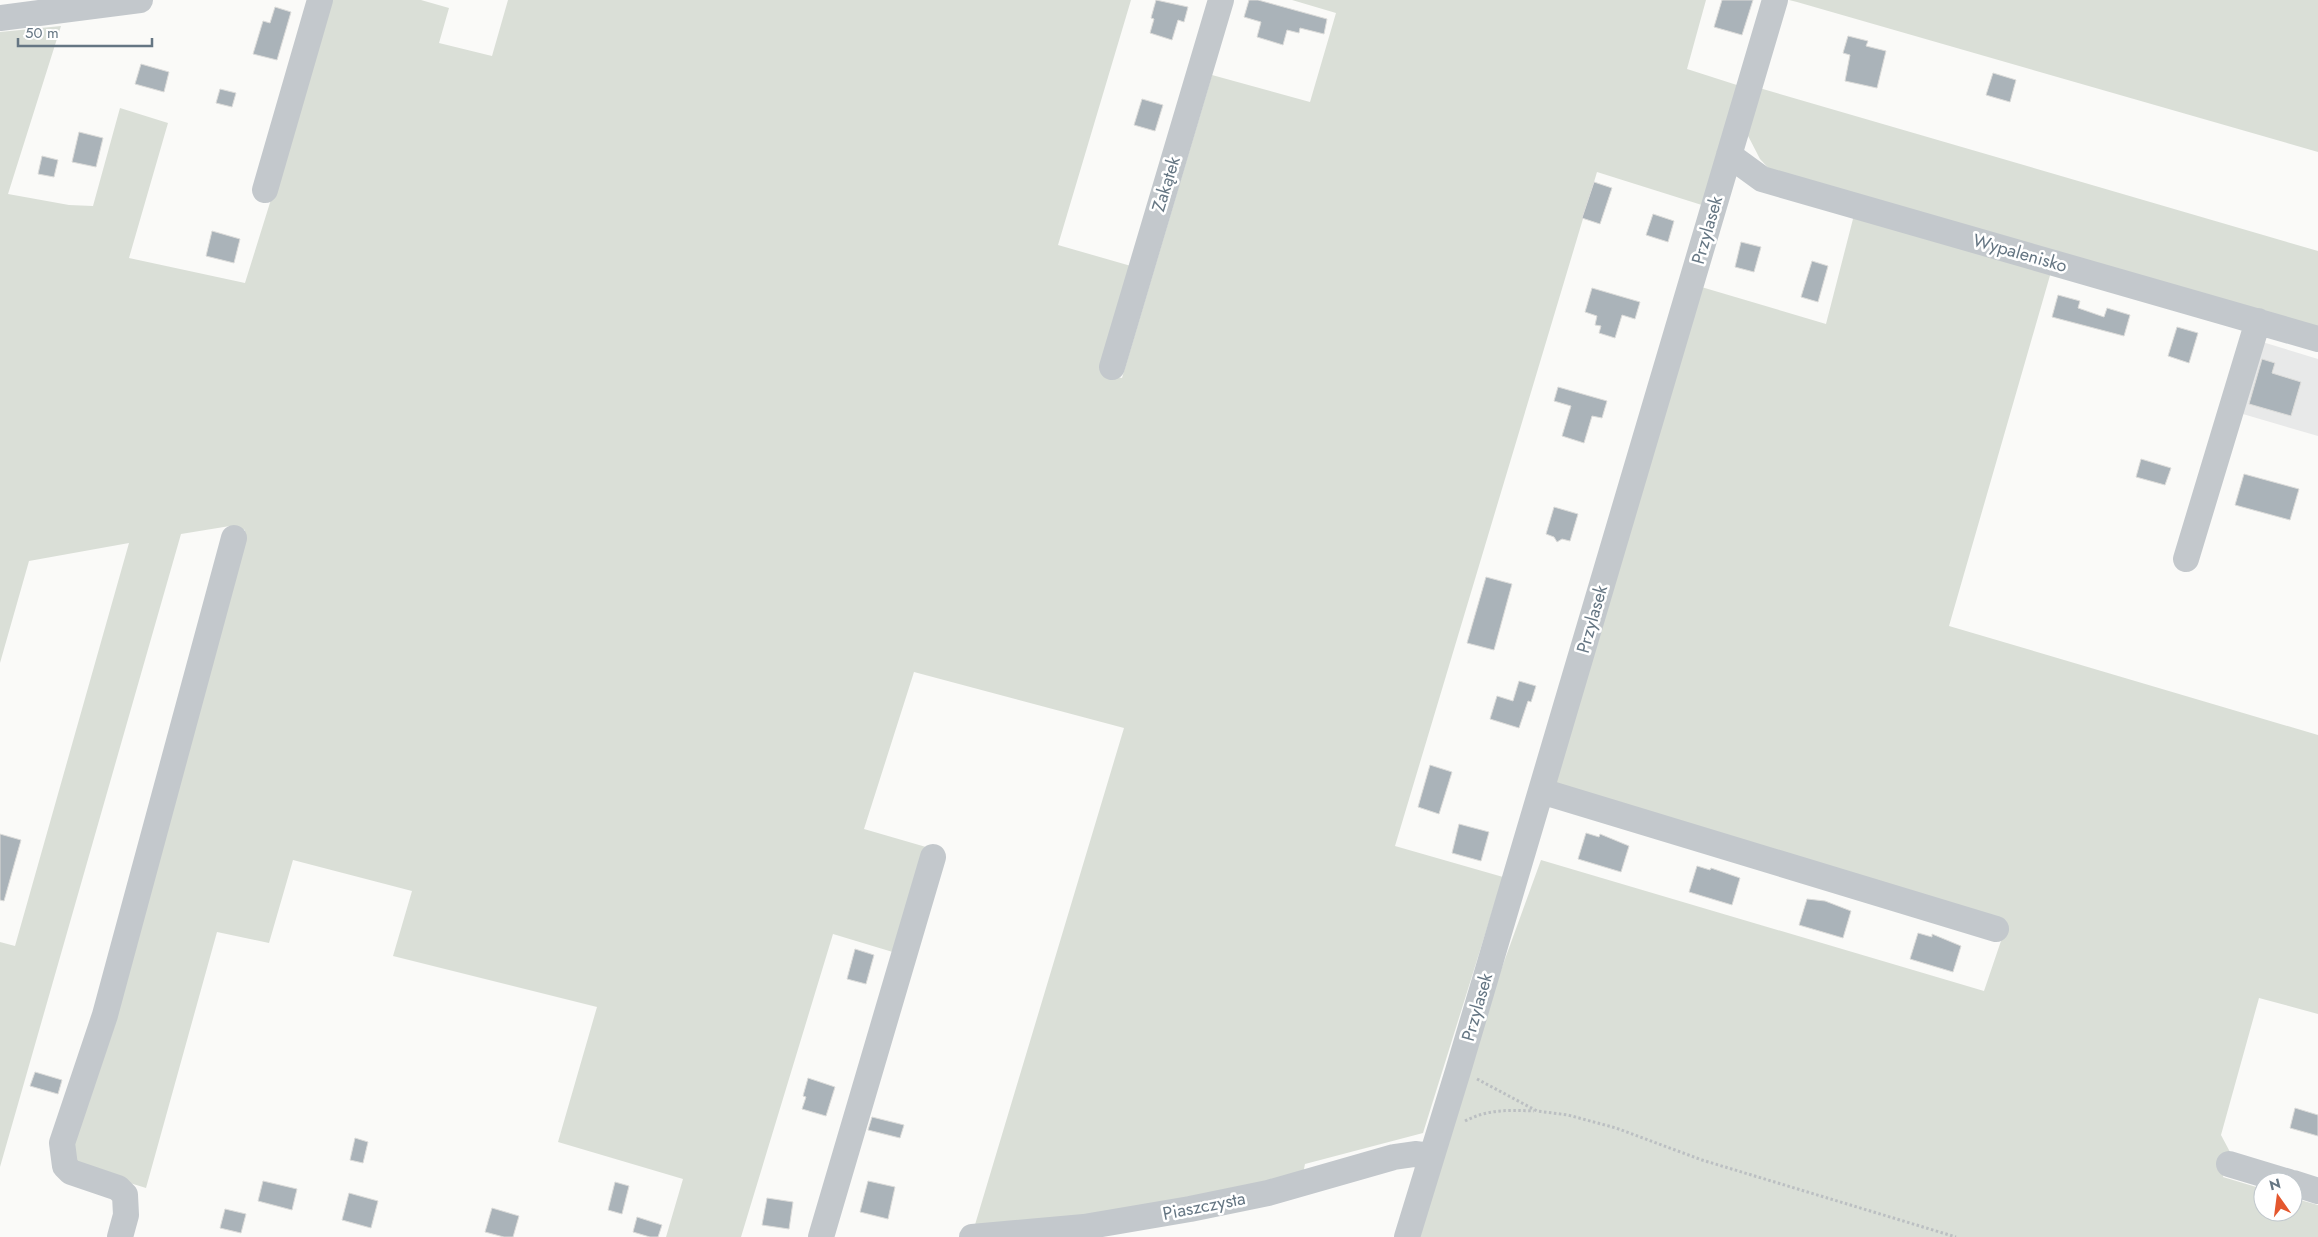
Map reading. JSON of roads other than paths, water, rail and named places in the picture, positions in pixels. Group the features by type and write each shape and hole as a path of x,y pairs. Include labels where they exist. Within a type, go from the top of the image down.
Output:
{"street":[{"path":"0,18 140,0"},
{"path":"265,190 320,0"},
{"name":"Zakątek","path":"1112,367 1221,0"},
{"name":"Przylasek","path":"1407,1237 1458,1071 1775,0"},
{"name":"Wypalenisko","path":"1729,155 1762,179 2318,339"},
{"path":"2186,559 2258,322"},
{"path":"120,1237 126,1216 125,1195 118,1188 71,1172 65,1166 62,1143 105,1015 234,538"},
{"path":"1541,790 1996,929"},
{"path":"820,1237 933,857"},
{"name":"Piaszczysta","path":"972,1237 1084,1227 1190,1209 1268,1193 1394,1157 1414,1154 1434,1145"},
{"path":"2229,1164 2256,1172"},
{"path":"2303,1186 2318,1191"}]}
